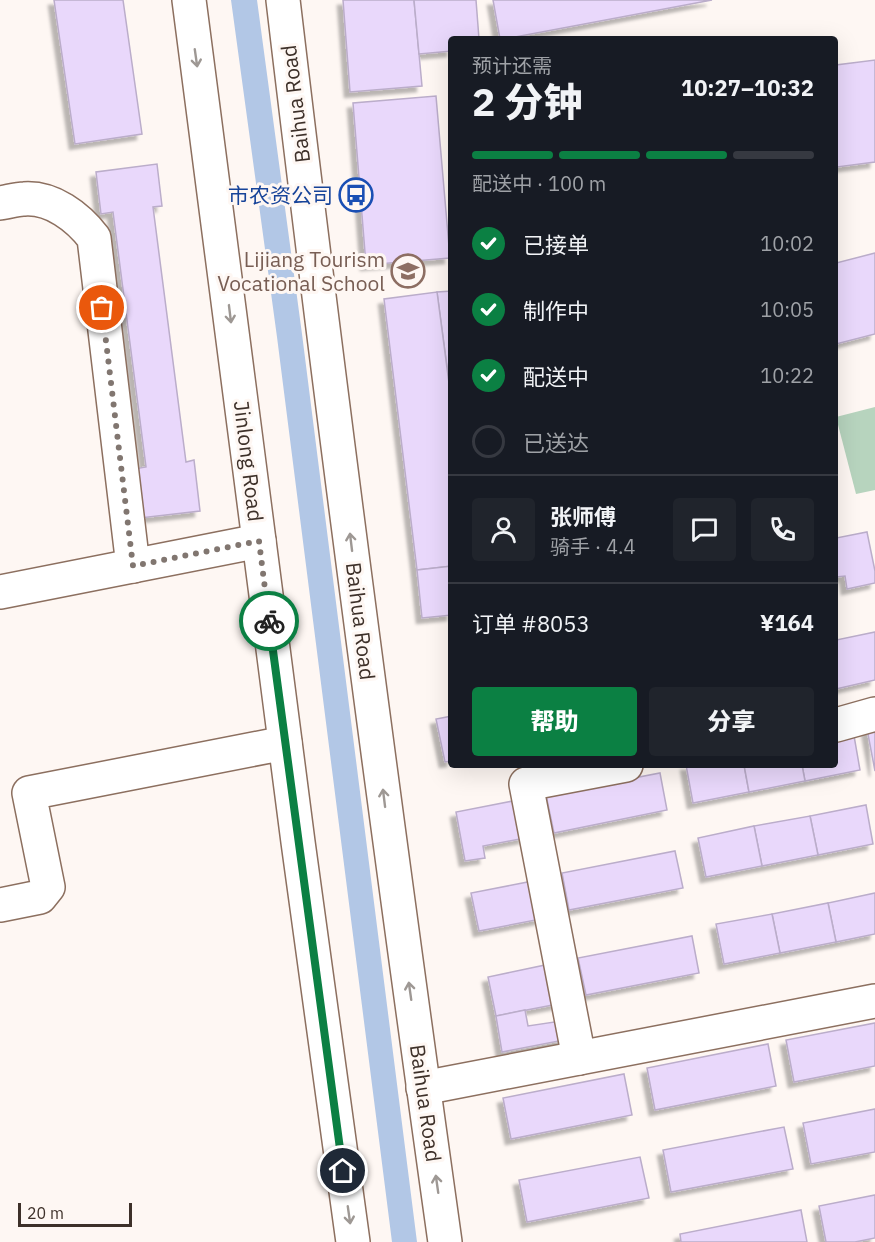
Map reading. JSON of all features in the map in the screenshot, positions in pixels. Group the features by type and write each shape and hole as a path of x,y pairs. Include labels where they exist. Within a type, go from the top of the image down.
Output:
{"main road":[{"name":"Jinlong Road","path":"189,0 285,743 353,1242"},
{"name":"Baihua Road","path":"283,0 315,265 445,1242"},
{"path":"0,203 25,198 42,201 57,207 84,225 94,238 133,566"},
{"path":"0,592 259,541"},
{"path":"838,724 875,714"},
{"path":"0,905 40,897 48,887 29,793 285,743"},
{"path":"579,1058 526,784 610,768"},
{"path":"423,1088 875,1001"}],"green space":[{"path":"875,407 875,490 856,494 838,425 838,416"}],"water":[{"path":"231,0 257,0 302,334 417,1242 392,1242 277,337"}],"building":[{"path":"54,0 123,0 142,134 75,144"},
{"path":"343,0 414,0 422,86 350,92"},
{"path":"414,0 476,0 479,36 448,36 448,51 419,54"},
{"path":"493,0 712,0 520,36 499,36"},
{"path":"875,60 875,162 838,167 838,65"},
{"path":"436,96 448,258 366,265 353,103"},
{"path":"157,164 162,206 153,207 186,462 194,460 200,511 140,518 134,469 146,467 113,212 101,214 96,172"},
{"path":"875,253 875,334 838,343 838,262"},
{"path":"448,291 448,374 437,292"},
{"path":"437,292 448,376 448,566 417,570 384,299"},
{"path":"867,532 875,571 875,583 847,589 845,576 838,577 838,538"},
{"path":"448,566 448,615 422,618 417,570"},
{"path":"875,632 875,680 838,689 838,640"},
{"path":"448,717 448,762 445,762 436,719"},
{"path":"875,727 875,771 867,729"},
{"path":"853,730 860,770 805,781 803,768 838,768 838,734"},
{"path":"687,768 745,768 749,792 693,803"},
{"path":"745,768 803,768 805,781 749,792"},
{"path":"660,773 667,810 554,833 546,795"},
{"path":"518,800 525,838 483,846 485,858 465,861 456,812"},
{"path":"866,805 873,844 818,855 810,816"},
{"path":"810,816 818,855 762,866 754,826"},
{"path":"754,826 762,866 706,877 698,838"},
{"path":"675,851 683,888 569,910 562,873"},
{"path":"533,881 541,919 479,931 471,893"},
{"path":"875,893 875,934 836,942 828,903"},
{"path":"828,903 836,942 780,953 772,914"},
{"path":"772,914 780,953 724,964 716,924"},
{"path":"692,936 699,973 586,995 578,958"},
{"path":"550,964 558,1004 496,1016 488,977"},
{"path":"525,1010 528,1026 561,1021 564,1040 502,1052 496,1016"},
{"path":"875,1023 875,1066 794,1082 786,1040"},
{"path":"768,1044 776,1086 655,1110 647,1068"},
{"path":"624,1074 632,1115 511,1139 503,1098"},
{"path":"875,1109 875,1152 811,1164 803,1123"},
{"path":"784,1127 793,1169 671,1192 663,1150"},
{"path":"640,1157 649,1198 527,1222 519,1180"},
{"path":"875,1195 875,1238 855,1242 826,1242 819,1206"},
{"path":"801,1210 807,1242 681,1242 680,1234"}],"way so far":[{"path":"102,308 133,566 259,541 269,621"}],"place":[{"name":"市农资公司","path":"356,195"},
{"name":"Lijiang Tourism Vocational School","path":"408,271"}],"route":[{"path":"269,621 343,1171"}]}
